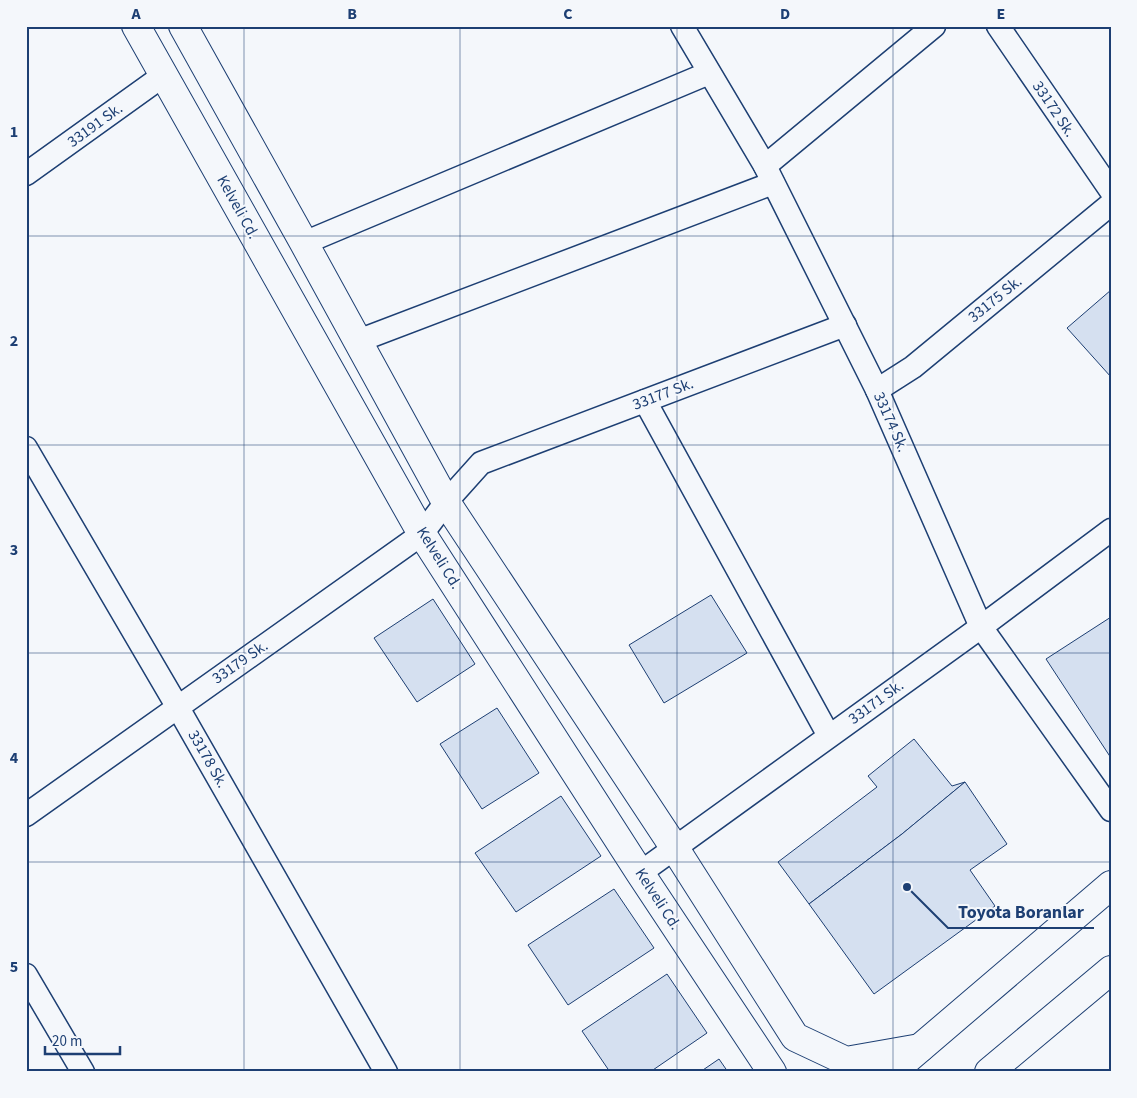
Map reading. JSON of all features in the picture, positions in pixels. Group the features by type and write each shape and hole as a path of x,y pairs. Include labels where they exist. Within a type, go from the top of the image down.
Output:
{"main road":[{"name":"Kelveli Cd.","path":"136,26 422,534 640,873 772,1072"},
{"path":"183,26 446,502 674,847 819,1071"},
{"path":"892,1072 1111,885"},
{"path":"988,1072 1111,970"},
{"path":"796,1037 846,1061 920,1048"}],"street":[{"name":"33174 Sk.","path":"682,26 769,174 845,325 877,390 981,627 1111,810"},
{"path":"358,342 769,174 934,26"},
{"name":"33172 Sk.","path":"998,26 1111,191"},
{"path":"304,243 709,73"},
{"name":"33191 Sk.","path":"26,174 164,75"},
{"name":"33175 Sk.","path":"877,390 913,367 1111,204"},
{"name":"33177 Sk.","path":"481,463 845,325"},
{"path":"645,400 829,736"},
{"name":"33178 Sk.","path":"26,448 177,706 386,1072"},
{"name":"33179 Sk.","path":"26,815 177,706 422,534 446,502 481,463"},
{"name":"33171 Sk.","path":"640,873 981,627 1111,530"},
{"path":"26,975 83,1072"}],"building":[{"path":"1111,290 1111,377 1067,328"},
{"path":"711,595 747,653 664,703 629,645"},
{"path":"433,599 475,664 417,702 374,638"},
{"path":"1111,617 1111,758 1046,659"},
{"path":"497,708 539,773 482,809 440,744"},
{"path":"914,739 952,786 965,782 902,834 809,904 778,862 877,787 868,776"},
{"path":"965,782 1007,844 970,870 995,906 874,994 809,904 902,834"},
{"path":"561,796 601,856 516,912 475,853"},
{"path":"614,889 654,948 568,1005 528,945"},
{"path":"667,974 707,1033 650,1072 610,1072 582,1031"},
{"path":"719,1059 728,1072 700,1072"}],"place":[{"name":"Toyota Boranlar","path":"907,887"}]}
